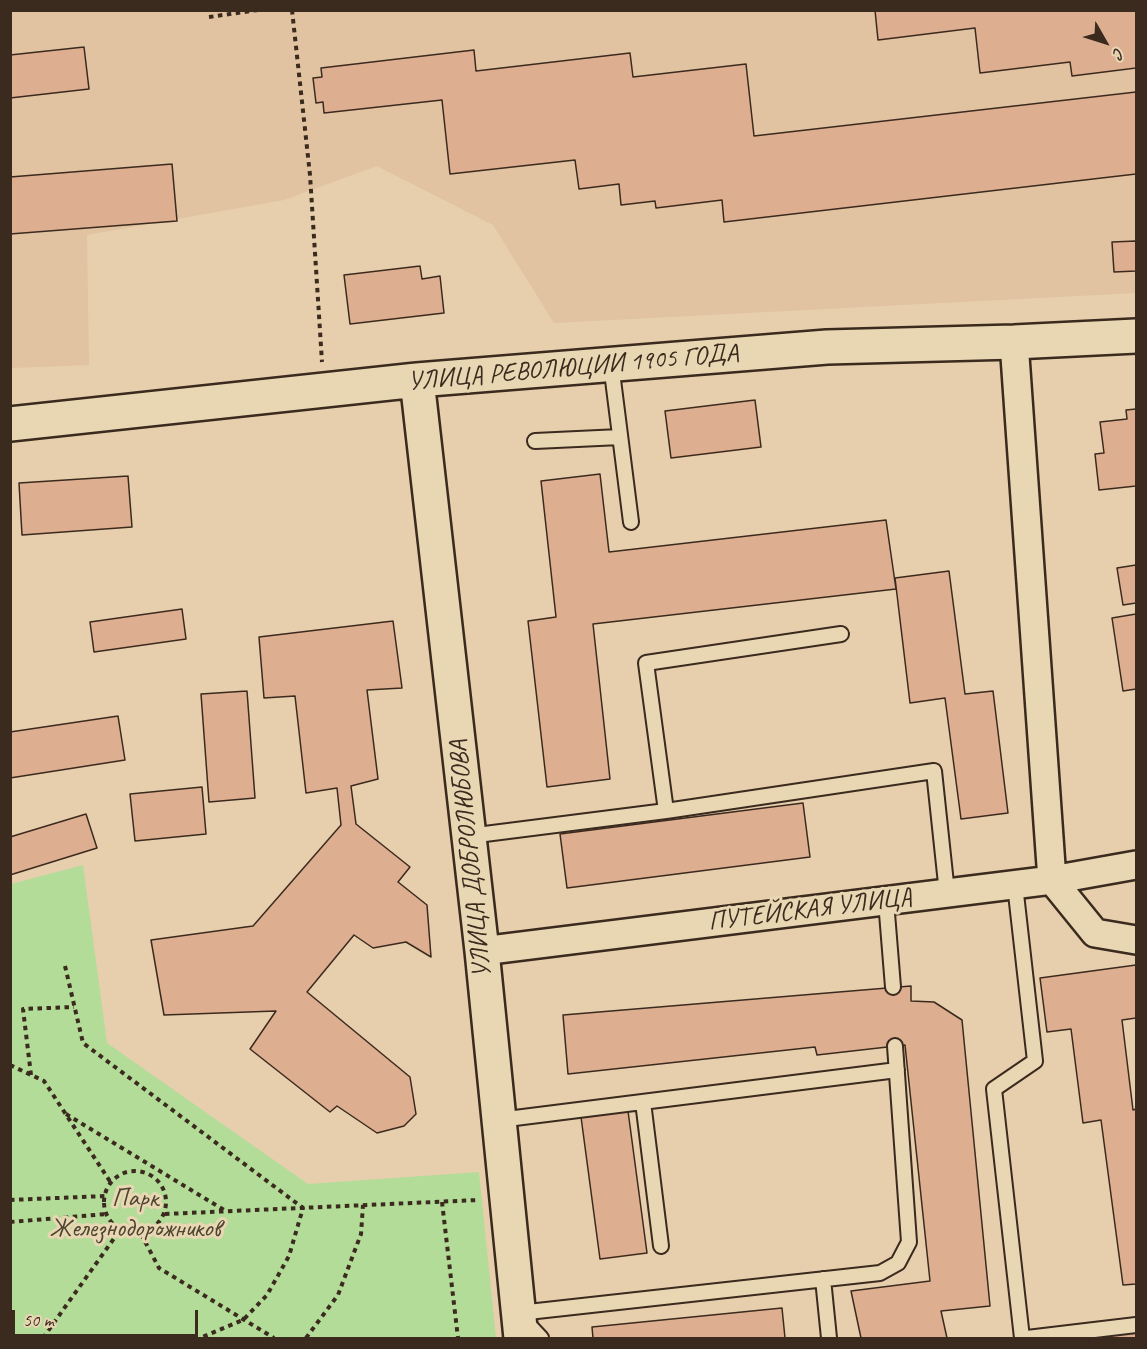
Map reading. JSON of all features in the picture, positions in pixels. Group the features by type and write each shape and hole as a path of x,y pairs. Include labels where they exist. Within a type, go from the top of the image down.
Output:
{"main road":[{"name":"УЛИЦА РЕВОЛЮЦИИ 1905 ГОДА","path":"10,424 417,380 827,347 1137,336"},
{"name":"УЛИЦА ДОБРОЛЮБОВА","path":"417,380 482,951 519,1326"}],"street":[{"path":"1014,342 1052,880 1095,933 1137,940"},
{"name":"ПУТЕЙСКАЯ УЛИЦА","path":"482,951 1016,885 1137,865"}],"lane":[{"path":"611,364 632,522"},
{"path":"535,441 620,437"},
{"path":"666,811 646,663 841,634"},
{"path":"469,836 666,811 934,771 947,893"},
{"path":"1016,885 1035,1061 994,1089 1022,1338"},
{"path":"886,901 893,987"},
{"path":"519,1326 823,1279 880,1273 898,1263 909,1242 895,1046"},
{"path":"499,1120 897,1070"},
{"path":"643,1102 661,1246"},
{"path":"823,1279 829,1338"},
{"path":"1028,1338 1137,1325"},
{"path":"519,1326 541,1338"}],"path":[{"path":"209,16 258,10"},
{"path":"292,10 310,175 324,390"},
{"path":"65,966 83,1043 303,1208"},
{"path":"31,1075 23,1009 74,1007"},
{"path":"10,1065 44,1081 111,1183"},
{"path":"66,1114 226,1211"},
{"path":"126,1172 146,1173 155,1177 162,1185 167,1203 165,1214 151,1230 141,1234 130,1233 120,1230 111,1223 106,1214 105,1196 111,1183 117,1177 126,1172"},
{"path":"10,1200 105,1196"},
{"path":"165,1214 507,1199"},
{"path":"442,1202 458,1338"},
{"path":"306,1338 338,1295 361,1234 363,1205"},
{"path":"200,1338 243,1320 267,1295 289,1256 303,1208"},
{"path":"10,1222 106,1214"},
{"path":"43,1338 120,1230"},
{"path":"141,1234 159,1268 274,1338"}],"shaded area":[{"path":"10,11 1136,11 1136,293 554,323 493,225 377,166 284,200 87,235 89,365 11,368"}],"green space":[{"name":"Парк Железнодорожников","path":"83,865 107,1043 308,1184 479,1172 496,1338 11,1338 11,884"}],"building":[{"path":"875,10 1136,10 1136,68 1072,76 1070,62 980,73 975,28 878,40"},
{"path":"84,47 89,89 10,98 10,55"},
{"path":"474,50 476,71 630,53 633,77 746,64 754,136 1136,92 1136,174 724,222 722,200 656,208 655,201 621,205 619,184 579,189 575,160 450,174 442,100 324,113 323,102 316,103 313,78 322,77 321,68"},
{"path":"172,164 177,221 10,234 10,177"},
{"path":"1136,241 1136,271 1114,272 1112,242"},
{"path":"420,266 422,279 440,276 444,313 350,324 344,275"},
{"path":"755,400 761,447 671,458 665,411"},
{"path":"1136,409 1136,486 1099,490 1095,454 1104,453 1100,422 1127,419 1126,410"},
{"path":"600,474 609,552 886,520 896,589 593,624 610,779 547,787 528,621 556,617 541,481"},
{"path":"128,476 132,527 22,535 19,483"},
{"path":"1136,565 1136,603 1123,605 1117,568"},
{"path":"949,571 965,694 993,691 1008,813 961,819 945,698 910,703 895,578"},
{"path":"182,609 186,639 94,652 90,622"},
{"path":"1136,614 1136,689 1123,691 1112,618"},
{"path":"393,621 402,688 367,690 378,779 351,786 356,824 410,867 398,882 427,905 431,957 406,942 373,948 354,935 307,992 410,1077 416,1114 404,1126 377,1133 337,1106 330,1112 250,1049 276,1011 164,1015 151,940 253,926 341,825 337,788 306,793 295,696 264,698 259,637"},
{"path":"247,691 255,798 209,802 201,694"},
{"path":"118,716 125,760 10,778 10,732"},
{"path":"202,787 206,834 135,841 130,794"},
{"path":"803,803 810,857 567,888 560,834"},
{"path":"86,814 97,848 10,875 10,837"},
{"path":"1136,965 1136,1018 1122,1020 1133,1110 1136,1109 1136,1284 1123,1285 1101,1120 1083,1123 1071,1029 1047,1032 1040,978"},
{"path":"911,986 911,1001 934,1002 962,1020 990,1306 941,1311 947,1338 861,1338 851,1291 930,1281 905,1045 817,1055 815,1047 568,1074 563,1015"},
{"path":"628,1111 647,1253 600,1259 581,1117"},
{"path":"782,1308 785,1338 593,1338 592,1327"},
{"path":"1136,1332 1136,1338 1076,1338"}]}
